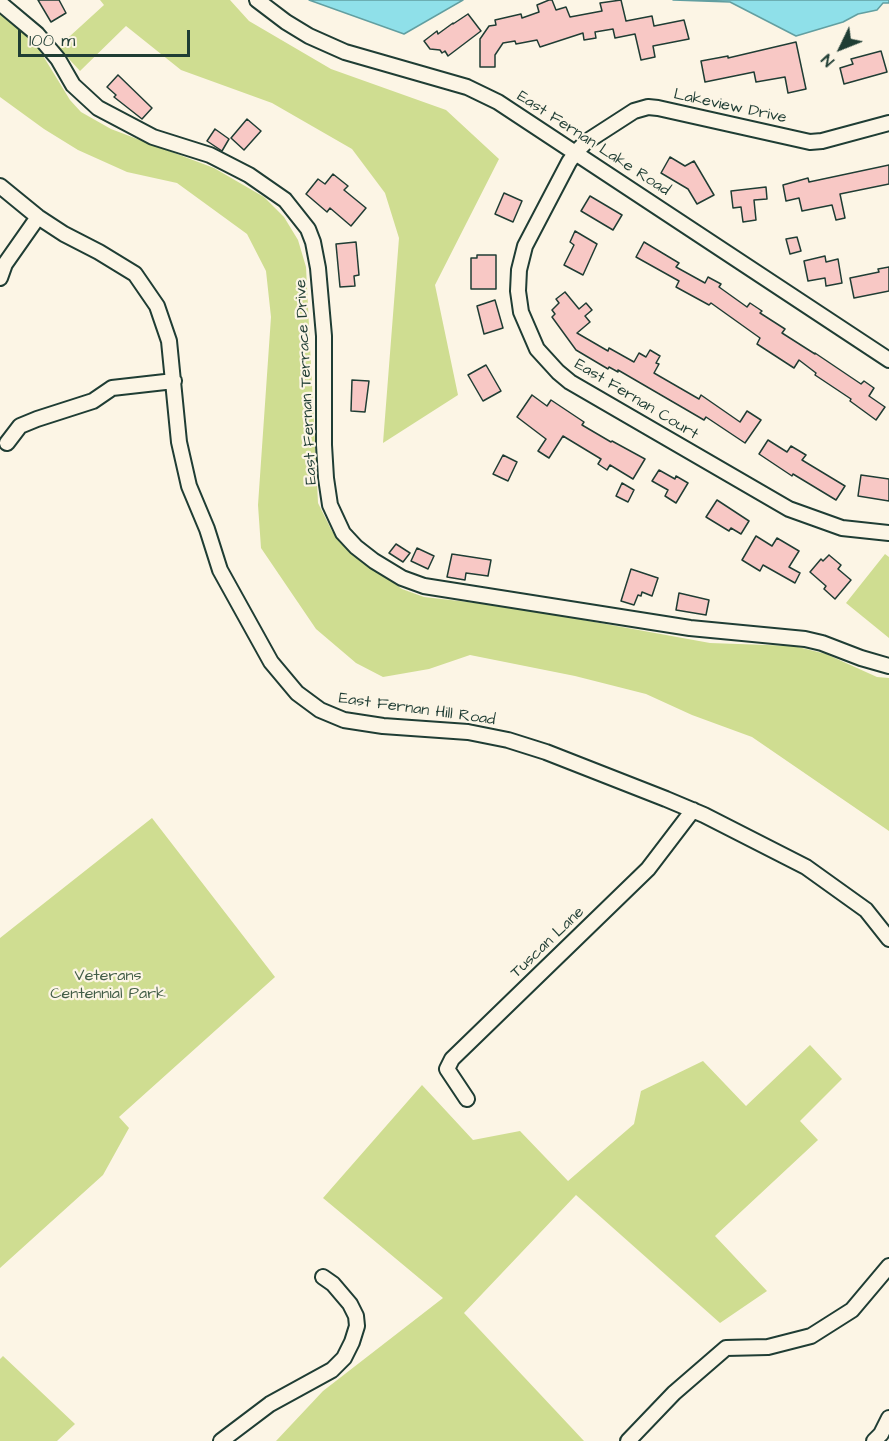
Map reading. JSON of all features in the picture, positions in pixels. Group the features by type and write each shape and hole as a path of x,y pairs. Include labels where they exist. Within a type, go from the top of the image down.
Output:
{"street":[{"name":"East Fernan Lake Road","path":"257,0 309,36 345,52 482,93 888,355"},
{"name":"East Fernan Terrace Drive","path":"0,3 36,34 58,59 73,85 98,108 153,137 210,155 249,175 285,200 303,222 313,242 318,268 325,363 324,445 330,505 343,532 374,561 402,578 446,590 548,604 690,628 805,639 889,666"},
{"name":"Lakeview Drive","path":"576,152 603,130 634,111 648,107 810,142 822,141 889,123"},
{"name":"East Fernan Court","path":"576,152 530,233 519,270 518,291 521,312 530,336 542,356 570,382 789,509 842,528 889,533"},
{"name":"East Fernan Hill Road","path":"0,186 38,217 64,234 135,274 158,306 169,341 179,442 189,486 207,528 220,570 271,662 302,697 320,711 344,720 383,726 468,732 508,740 546,752 693,810 806,867 866,910 889,939"},
{"path":"0,278 5,264 38,217"},
{"path":"7,443 20,426 93,401 112,388 174,381"},
{"name":"Tuscan Lane","path":"467,1099 447,1069 452,1059 648,869 693,810"},
{"path":"628,1441 674,1393 726,1348 768,1347 811,1336 852,1310 889,1266"},
{"path":"221,1441 270,1404 332,1370 344,1358 357,1326 356,1316 350,1304 333,1284 323,1277"},
{"path":"874,1441 881,1434 889,1418"}],"green space":[{"path":"100,0 230,0 249,21 331,69 446,110 499,159 435,285 458,395 383,443 399,238 385,193 352,149 272,103 181,70 126,26 80,71 58,47 104,5"},
{"path":"0,14 34,41 70,100 81,112 111,129 214,168 264,197 284,217 298,240 306,267 318,503 332,531 348,550 402,589 424,597 567,617 710,643 794,646 826,654 877,677 889,678 889,831 752,737 692,715 646,694 575,676 470,655 429,669 383,677 356,663 316,629 261,548 258,505 271,317 266,271 247,234 177,183 127,172 78,150 0,97"},
{"path":"885,554 889,557 889,638 846,603"},
{"name":"Veterans Centennial Park","path":"152,818 275,977 119,1117 129,1128 103,1175 0,1268 0,938"},
{"path":"810,1045 842,1079 800,1121 818,1140 715,1236 767,1291 720,1323 576,1195 464,1313 584,1441 276,1441 323,1391 443,1298 323,1198 422,1085 473,1140 520,1131 568,1181 634,1124 641,1091 703,1061 746,1106"},
{"path":"3,1356 75,1424 57,1441 0,1441 0,1359"}],"water":[{"path":"309,0 463,0 404,34"},
{"path":"673,0 889,0 889,3 883,3 877,10 858,14 843,22 796,36 730,2"}],"building":[{"path":"38,0 59,0 66,13 51,22"},
{"path":"552,0 556,10 566,7 570,17 602,11 600,3 621,0 626,21 652,16 654,26 684,20 689,39 653,46 655,57 641,60 635,34 615,38 613,29 595,32 596,38 584,40 583,33 540,47 537,40 516,44 515,41 503,43 495,55 495,67 480,67 480,39 489,26 496,25 495,20 521,14 522,18 539,12 537,5"},
{"path":"468,14 481,31 448,56 445,51 442,53 440,50 430,49 424,41"},
{"path":"796,42 806,89 788,93 785,77 756,82 754,72 705,82 701,61 728,56 728,58"},
{"path":"881,51 887,72 844,84 840,68 853,64 851,59"},
{"path":"118,75 152,108 142,119 114,97 116,95 107,87"},
{"path":"247,119 261,131 244,150 231,138"},
{"path":"215,129 229,139 222,151 207,141"},
{"path":"670,157 685,166 694,161 714,195 697,204 688,189 661,173"},
{"path":"889,165 889,184 840,194 845,218 836,220 832,205 802,211 799,198 786,201 783,185 808,178 809,182"},
{"path":"333,174 348,186 344,190 366,208 351,226 330,208 327,212 306,194 318,179 325,184"},
{"path":"766,187 767,199 754,200 756,220 743,222 741,207 733,208 731,191"},
{"path":"504,193 522,201 513,222 495,214"},
{"path":"590,196 622,215 613,230 581,211"},
{"path":"575,231 597,244 583,275 564,265 574,245 570,242"},
{"path":"797,237 801,251 790,254 786,239"},
{"path":"356,242 359,275 354,276 355,286 340,287 336,244"},
{"path":"644,242 679,263 676,267 705,283 708,277 721,284 719,287 747,307 750,303 762,311 760,313 785,329 782,333 861,384 864,381 874,388 869,396 885,407 876,420 850,401 851,399 815,375 816,373 799,360 794,368 757,344 760,338 711,303 709,305 676,287 679,281 636,257"},
{"path":"477,255 496,255 496,289 471,289 471,258 477,258"},
{"path":"825,256 826,262 838,259 842,283 826,286 825,278 808,281 804,261"},
{"path":"889,267 889,291 854,298 850,278 879,272 878,269"},
{"path":"565,292 579,309 586,303 592,310 585,316 590,322 577,333 608,351 609,348 634,362 639,353 646,357 650,350 660,356 654,373 699,399 701,395 740,422 747,411 761,420 745,443 706,417 704,420 618,370 618,372 609,367 608,369 576,350 552,317 555,314 552,310 559,303 556,299"},
{"path":"495,300 503,328 484,334 477,306"},
{"path":"486,365 501,391 483,401 468,375"},
{"path":"352,380 369,381 365,412 351,411"},
{"path":"532,395 547,406 551,400 584,422 582,425 645,459 633,479 610,465 607,470 598,464 601,459 563,436 549,458 538,451 546,439 517,417"},
{"path":"768,440 787,452 791,446 806,455 802,460 845,486 836,500 793,474 792,476 759,454"},
{"path":"503,455 517,462 508,481 493,474"},
{"path":"659,470 688,483 676,503 665,496 668,490 652,481"},
{"path":"861,475 889,479 889,501 858,496"},
{"path":"622,483 634,490 628,502 616,496"},
{"path":"717,500 749,521 741,534 731,528 729,531 706,517"},
{"path":"756,536 772,546 777,538 799,551 789,567 800,573 795,583 763,565 760,571 742,560"},
{"path":"396,544 410,553 403,562 389,553"},
{"path":"417,548 434,556 428,569 411,561"},
{"path":"452,554 491,560 488,576 466,573 465,580 447,577"},
{"path":"829,555 841,565 838,569 851,580 835,599 824,589 826,586 810,572 821,559 823,561"},
{"path":"631,569 658,578 652,596 642,592 641,596 638,595 634,605 621,601"},
{"path":"679,593 709,600 706,615 676,610"}]}
